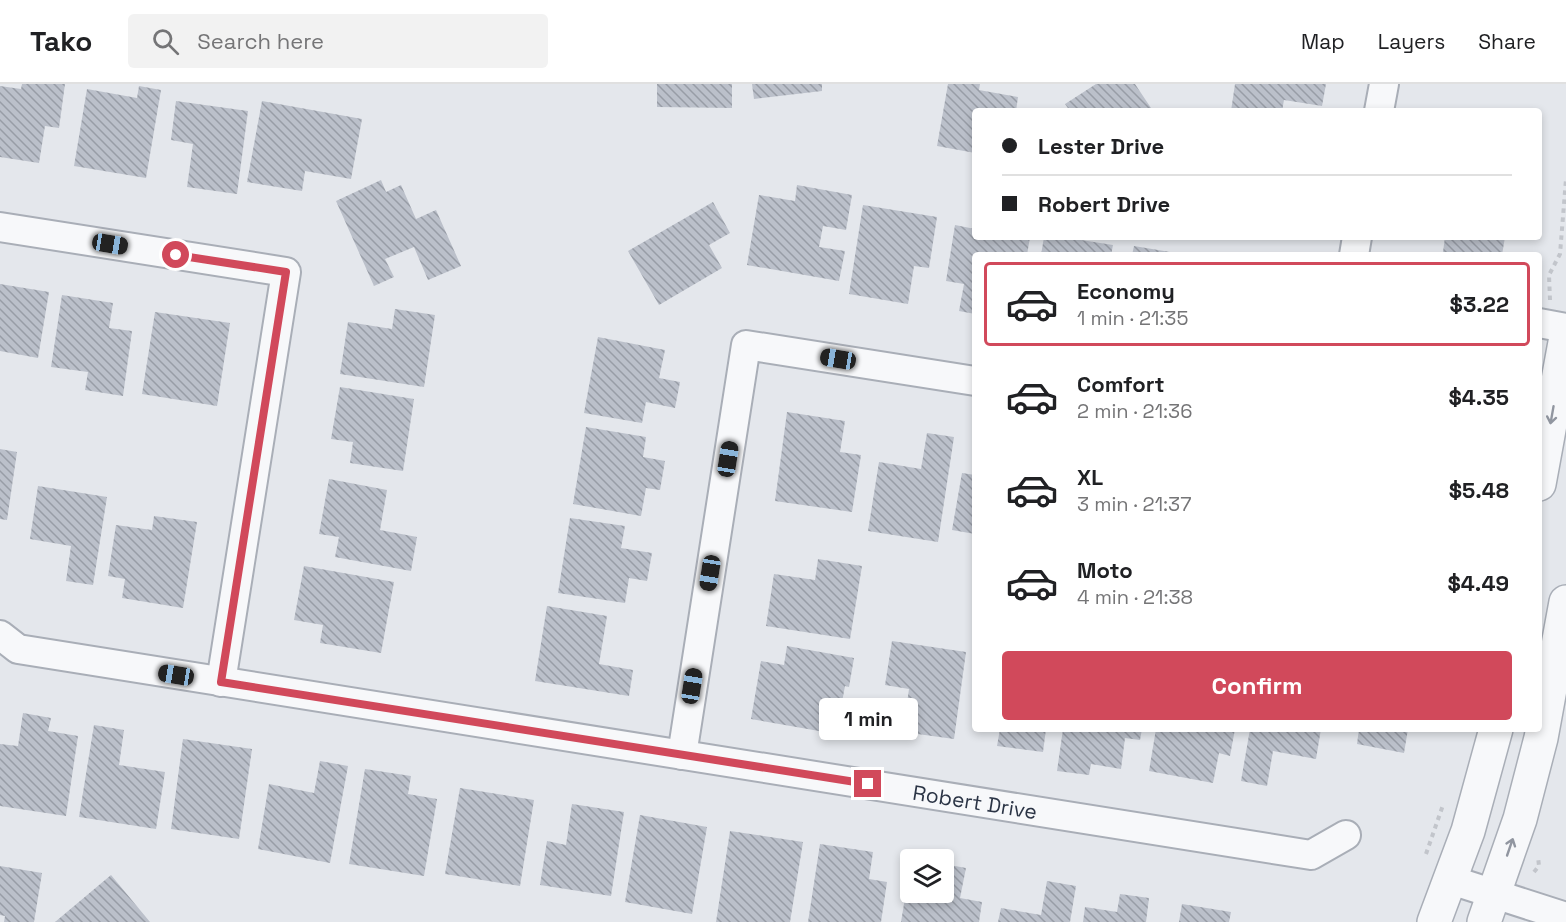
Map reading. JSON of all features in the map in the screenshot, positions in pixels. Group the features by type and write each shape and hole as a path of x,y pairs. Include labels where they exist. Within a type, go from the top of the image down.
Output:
{"street":[{"path":"1380,108 1384,84"},
{"path":"0,227 286,272 221,682"},
{"path":"1542,453 1554,328"},
{"path":"681,755 747,345 972,381"},
{"path":"1488,909 1520,819 1541,738 1566,602"},
{"name":"Robert Drive","path":"0,635 18,649 1311,855 1346,835"},
{"path":"1434,922 1468,831 1495,732"},
{"path":"1451,880 1488,909 1566,917"}],"path":[{"path":"1554,328 1549,275 1560,254 1565,224 1566,178"},
{"path":"1425,858 1446,797"}],"building":[{"path":"22,84 65,84 59,128 45,126 39,163 0,157 0,86 21,89"},
{"path":"657,84 732,84 732,108 657,107"},
{"path":"752,84 822,84 822,91 754,99"},
{"path":"948,84 980,84 979,90 1018,97 1016,108 972,108 972,152 937,146"},
{"path":"1096,84 1135,84 1151,108 1068,108 1065,104"},
{"path":"1235,84 1326,84 1322,106 1284,100 1283,108 1231,108"},
{"path":"139,86 161,90 146,178 74,166 87,89 137,98"},
{"path":"176,101 248,111 237,194 187,187 193,144 171,140"},
{"path":"262,101 362,119 351,179 305,171 302,191 247,182"},
{"path":"381,180 386,192 401,185 416,219 436,210 461,266 428,280 414,247 385,259 394,277 374,286 336,201"},
{"path":"797,185 852,195 846,230 823,226 819,247 845,251 839,281 747,265 759,195 795,201"},
{"path":"713,202 730,233 709,245 722,268 659,305 628,251"},
{"path":"863,205 937,217 929,268 914,266 908,304 849,294"},
{"path":"955,225 972,228 972,240 1030,240 1028,252 972,252 972,313 959,311 964,284 946,281"},
{"path":"1044,240 1081,240 1113,245 1112,252 1042,252"},
{"path":"1445,240 1504,240 1502,252 1443,252"},
{"path":"1134,246 1170,252 1133,252"},
{"path":"0,284 49,292 38,358 0,351"},
{"path":"62,295 113,303 109,328 132,331 123,396 85,390 88,372 51,367"},
{"path":"395,309 435,315 424,387 340,374 348,322 392,329"},
{"path":"155,312 230,323 217,406 142,394"},
{"path":"598,337 665,350 659,378 680,382 675,408 646,402 642,423 584,413"},
{"path":"340,387 414,399 403,471 350,463 353,442 331,439"},
{"path":"787,412 845,421 840,452 861,455 852,512 775,501"},
{"path":"586,427 646,437 643,457 665,461 660,490 646,488 641,516 573,504"},
{"path":"927,433 954,437 938,542 868,531 879,462 921,469"},
{"path":"0,449 17,452 7,520 0,519"},
{"path":"962,473 972,475 972,533 952,530"},
{"path":"329,479 387,490 380,530 417,537 411,571 335,557 339,537 319,534"},
{"path":"38,486 107,497 93,585 66,581 71,546 30,539"},
{"path":"154,516 197,522 183,608 122,598 125,579 108,576 116,525 152,530"},
{"path":"570,518 625,526 621,548 652,553 647,581 629,578 625,603 558,593"},
{"path":"818,559 862,566 850,639 766,626 774,574 815,580"},
{"path":"304,566 394,582 381,653 320,643 323,625 294,620"},
{"path":"547,606 607,616 599,664 633,670 629,696 535,681"},
{"path":"892,641 966,652 954,739 903,732 909,689 885,685"},
{"path":"787,646 854,658 849,687 845,686 836,734 751,719 761,661 784,665"},
{"path":"23,713 51,718 48,731 78,736 66,816 0,806 0,744 18,746"},
{"path":"94,725 124,730 119,765 165,772 156,829 79,817"},
{"path":"999,732 1046,732 1043,752 997,746"},
{"path":"1063,732 1141,732 1140,740 1125,738 1121,769 1091,764 1089,775 1057,771"},
{"path":"1156,732 1234,732 1230,756 1219,753 1213,783 1149,771"},
{"path":"1249,732 1320,732 1316,759 1273,751 1267,786 1241,781"},
{"path":"1359,732 1408,732 1404,753 1357,744"},
{"path":"183,739 252,749 239,839 171,829"},
{"path":"320,761 348,766 330,863 258,849 269,784 314,793"},
{"path":"365,769 411,776 408,794 437,799 424,876 349,864"},
{"path":"460,788 534,800 520,886 445,874"},
{"path":"572,804 624,812 611,896 540,885 547,841 566,845"},
{"path":"640,815 707,827 692,914 625,902"},
{"path":"730,831 803,842 790,922 716,922"},
{"path":"820,844 873,852 869,879 887,882 881,922 808,922"},
{"path":"0,866 42,873 34,922 4,922 5,916 0,915"},
{"path":"954,866 966,868 960,898 982,902 979,922 901,922 904,903 954,903"},
{"path":"111,875 150,922 55,922"},
{"path":"1047,881 1076,886 1070,922 998,922 1001,908 1041,915"},
{"path":"1120,894 1149,898 1146,922 1083,922 1085,907 1117,912"},
{"path":"1182,904 1231,912 1229,922 1179,922"}],"route":[{"path":"176,255 286,272 221,682 868,784"}]}
